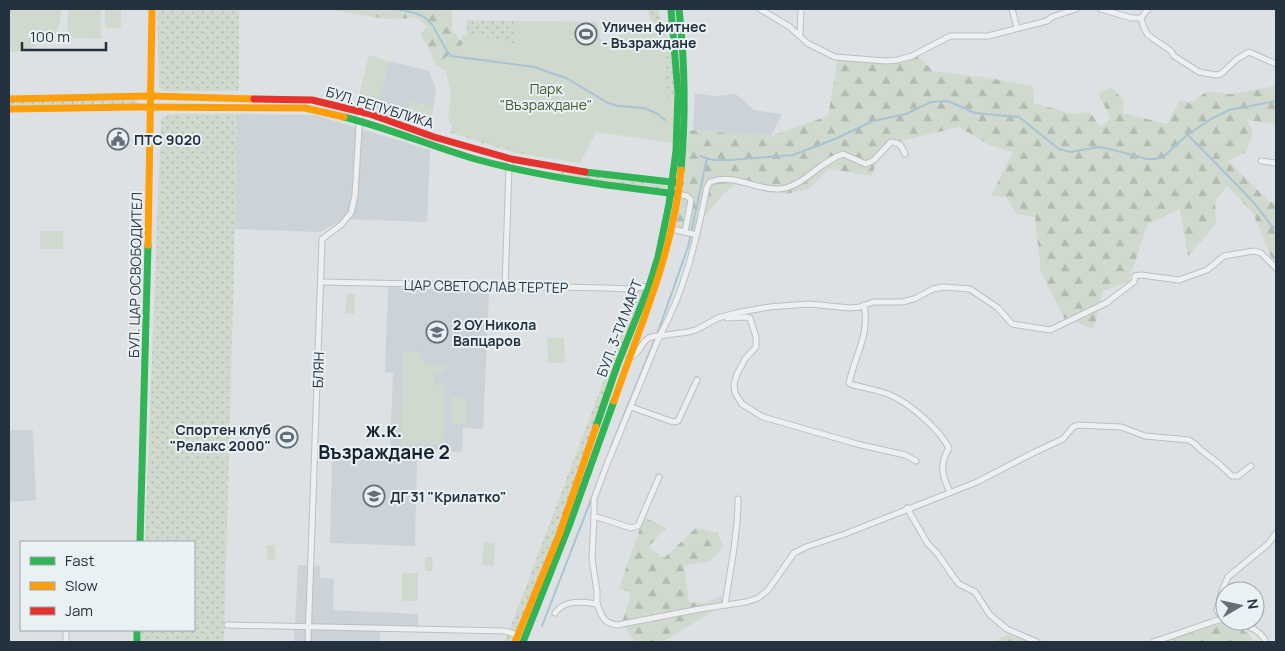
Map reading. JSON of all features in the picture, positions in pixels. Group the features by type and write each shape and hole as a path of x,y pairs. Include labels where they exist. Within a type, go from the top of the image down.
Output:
{"street":[{"name":"БУЛ. ЦАР ОСВОБОДИТЕЛ","path":"140,541 152,9"},
{"name":"БУЛ. 3-ТИ МАРТ","path":"523,642 596,457 660,276 672,229 674,194 672,182 676,151 678,94 671,9"},
{"name":"БУЛ. 3-ТИ МАРТ","path":"515,642 559,535 617,366 649,286 674,194 680,183 685,90 683,36 679,9"},
{"path":"760,9 790,27 807,43 835,57 886,61 912,56 950,36 988,36 1047,21 1052,17 1076,9"},
{"path":"800,35 801,9"},
{"path":"1012,9 1017,28"},
{"path":"1101,9 1131,18 1142,18"},
{"path":"1148,9 1142,18 1148,35 1171,51 1174,56 1199,72 1221,74 1237,59 1249,52 1276,64"},
{"name":"БУЛ. РЕПУБЛИКА","path":"9,99 151,96 312,100 360,111 434,137 511,159 570,170 680,183"},
{"name":"БУЛ. РЕПУБЛИКА","path":"9,110 150,107 305,108 358,120 475,159 509,167 570,180 674,194"},
{"name":"БЛЯН","path":"308,642 322,239 347,220 354,203 360,111"},
{"path":"905,154 902,146 892,142 874,160 866,164 843,154 823,163 806,178 790,187 779,189 733,179 710,182 691,234 670,318 657,336 594,499 592,558 597,604 602,617 608,624 617,625 746,602 758,598 768,590 794,553 977,482 1063,439 1073,427 1078,425 1121,427 1144,436 1189,440 1232,476 1238,476 1251,466"},
{"path":"505,287 506,228 511,159"},
{"path":"1261,161 1276,163"},
{"path":"674,194 687,196 691,200 691,234"},
{"path":"672,229 691,234"},
{"path":"630,358 637,355 646,339 696,330 718,318 769,307 809,304 850,308 873,302 902,302 914,299 933,289 964,288 970,289 998,308 1012,324 1050,330 1106,303 1134,282 1136,276 1141,274 1179,280 1207,270 1224,256 1254,251 1261,252 1276,268"},
{"name":"ЦАР СВЕТОСЛАВ ТЕРТЕР","path":"322,282 630,289 649,286"},
{"path":"864,305 866,320 864,337 849,382 853,385 889,394 904,402 943,436 949,448 941,470 950,492"},
{"path":"718,318 746,317 750,318 753,322 756,347 737,374 734,384 735,393 742,404 752,412 823,435 905,454 916,461"},
{"path":"631,407 673,422 678,422 696,380"},
{"path":"594,516 635,528 638,526 660,477"},
{"path":"725,605 733,561 738,499"},
{"path":"907,508 928,544 937,553 959,584 975,592 990,615 1007,629 1037,642"},
{"path":"1226,581 1228,577 1268,544 1276,533"},
{"path":"554,613 558,608 574,602 597,604"},
{"path":"1153,642 1215,621"},
{"path":"227,625 505,631 518,635"},
{"path":"1257,631 1266,642"}],"shaded area":[{"path":"389,61 429,71 436,89 430,127 376,109"},
{"path":"695,93 715,96 736,94 754,110 782,114 771,136 693,130"},
{"path":"238,114 315,115 430,150 427,222 344,219 320,232 235,229"},
{"name":"2 ОУ Никола Вапцаров","path":"388,287 489,291 483,429 463,428 462,452 390,449 393,373 385,372"},
{"path":"9,430 33,430 36,500 9,502"},
{"name":"ДГ 31 \"Крилатко\"","path":"332,457 417,460 415,546 330,543"},
{"path":"298,565 320,566 320,578 334,579 333,610 418,614 418,630 380,629 380,642 294,642"}],"green space":[{"path":"9,9 61,9 60,21 52,39 43,38 36,45 28,49 9,52"},
{"path":"68,9 101,9 101,39 67,38"},
{"path":"105,9 121,9 121,28 105,28"},
{"path":"157,9 239,9 239,91 163,91 159,87"},
{"path":"325,9 452,9 452,30 460,40 462,39 462,34 467,38 447,76 446,70 436,65 428,46 420,35 427,27 418,18 387,19"},
{"path":"648,9 658,9 668,40 670,39 667,9 669,9 674,76 675,143 596,132 580,163 516,153 451,133 450,129 454,126 660,37 662,38 661,29 650,19"},
{"path":"466,20 597,22 600,39 605,43 609,42 595,49 516,25 515,44 467,33"},
{"name":"Парк \"Възраждане\"","path":"516,21 597,22 600,39 605,43 640,25 642,29 645,27 663,38 668,99 677,98 675,143 596,132 580,163 535,156 454,132 448,117 451,93 446,71 436,65 465,42 467,33 515,44"},
{"path":"915,53 933,71 1033,86 1034,103 1072,114 1090,112 1100,127 1111,118 1098,94 1111,87 1124,101 1123,113 1167,124 1180,100 1191,103 1207,91 1230,94 1276,86 1276,124 1247,120 1253,133 1246,152 1228,161 1268,200 1276,205 1276,261 1271,257 1253,213 1227,186 1215,201 1216,224 1188,256 1180,209 1148,224 1128,282 1103,291 1094,329 1064,318 1041,272 1035,217 1017,214 1006,197 991,196 1013,152 991,146 959,127 881,146 872,176 829,169 809,189 786,194 750,183 735,185 723,194 690,232 676,229 689,130 771,136 828,116 838,58 898,59"},
{"path":"369,55 389,61 376,109 357,103"},
{"path":"137,97 137,107 9,109 9,99"},
{"path":"411,100 433,107 429,126 407,118"},
{"path":"167,114 238,114 224,642 141,642 141,631 195,631 195,541 145,541 161,120"},
{"path":"570,170 667,182 665,192 547,175"},
{"path":"40,231 63,231 63,249 40,249"},
{"path":"649,286 559,535 515,642 505,642 639,287"},
{"path":"347,294 355,294 354,314 345,314"},
{"path":"547,338 564,338 565,363 548,363"},
{"path":"403,351 420,352 420,358 424,359 424,364 445,365 444,374 434,374 434,384 445,385 444,445 401,444"},
{"path":"452,397 466,397 466,424 452,424"},
{"path":"644,517 666,528 648,547 664,558 696,528 718,533 723,547 711,561 684,566 689,602 705,603 721,596 727,607 713,611 663,642 635,642 622,623 631,593 619,588"},
{"path":"484,542 495,543 494,566 482,565"},
{"path":"267,545 275,545 275,560 267,560"},
{"path":"425,557 433,557 432,571 425,571"},
{"path":"402,573 418,573 418,601 402,601"},
{"path":"1209,619 1215,620 1215,631 1245,631 1255,642 1163,642 1187,627"},
{"path":"1012,633 1032,642 993,642"}],"waterway":[{"path":"397,9 418,14 428,20 451,56 534,67 566,78 608,103 618,106 644,108 658,114 665,120"},
{"path":"700,156 713,160 729,160 793,155 835,139 873,121 906,114 931,102 948,101 975,113 1019,117 1059,149 1070,152 1099,147 1147,159 1155,159 1163,157 1187,135 1229,110 1276,101"},
{"path":"1188,135 1254,203 1276,230"},
{"path":"611,447 659,329 688,247 707,158"},
{"path":"542,626 601,474"}],"traffic: fast":[{"path":"596,427 617,366 649,286 658,257 669,204 676,151 678,93 671,9"},
{"path":"679,9 683,49 684,90 681,170"},
{"path":"344,117 377,126 475,159 525,171 627,188 678,194"},
{"path":"585,172 680,183"},
{"path":"140,541 148,245"},
{"path":"523,642 569,526 614,401"},
{"path":"137,631 137,642"}],"traffic: slow":[{"path":"148,245 152,9"},
{"path":"9,99 151,96 254,99"},
{"path":"9,109 137,107 305,108 344,117"},
{"path":"614,401 655,288 671,231 681,170"},
{"path":"515,642 559,535 596,427"}],"traffic: jam":[{"path":"254,99 312,100 370,114 434,137 511,159 585,172"}],"place":[{"name":"Уличен фитнес - Възраждане","path":"586,34"},
{"name":"ПТС 9020","path":"118,139"},
{"name":"2 ОУ Никола Вапцаров","path":"437,332"},
{"name":"Спортен клуб \"Релакс 2000\"","path":"287,437"},
{"name":"ДГ 31 \"Крилатко\"","path":"374,496"}],"district":[{"name":"ж.к. Възраждане 2","path":"384,441"}]}
